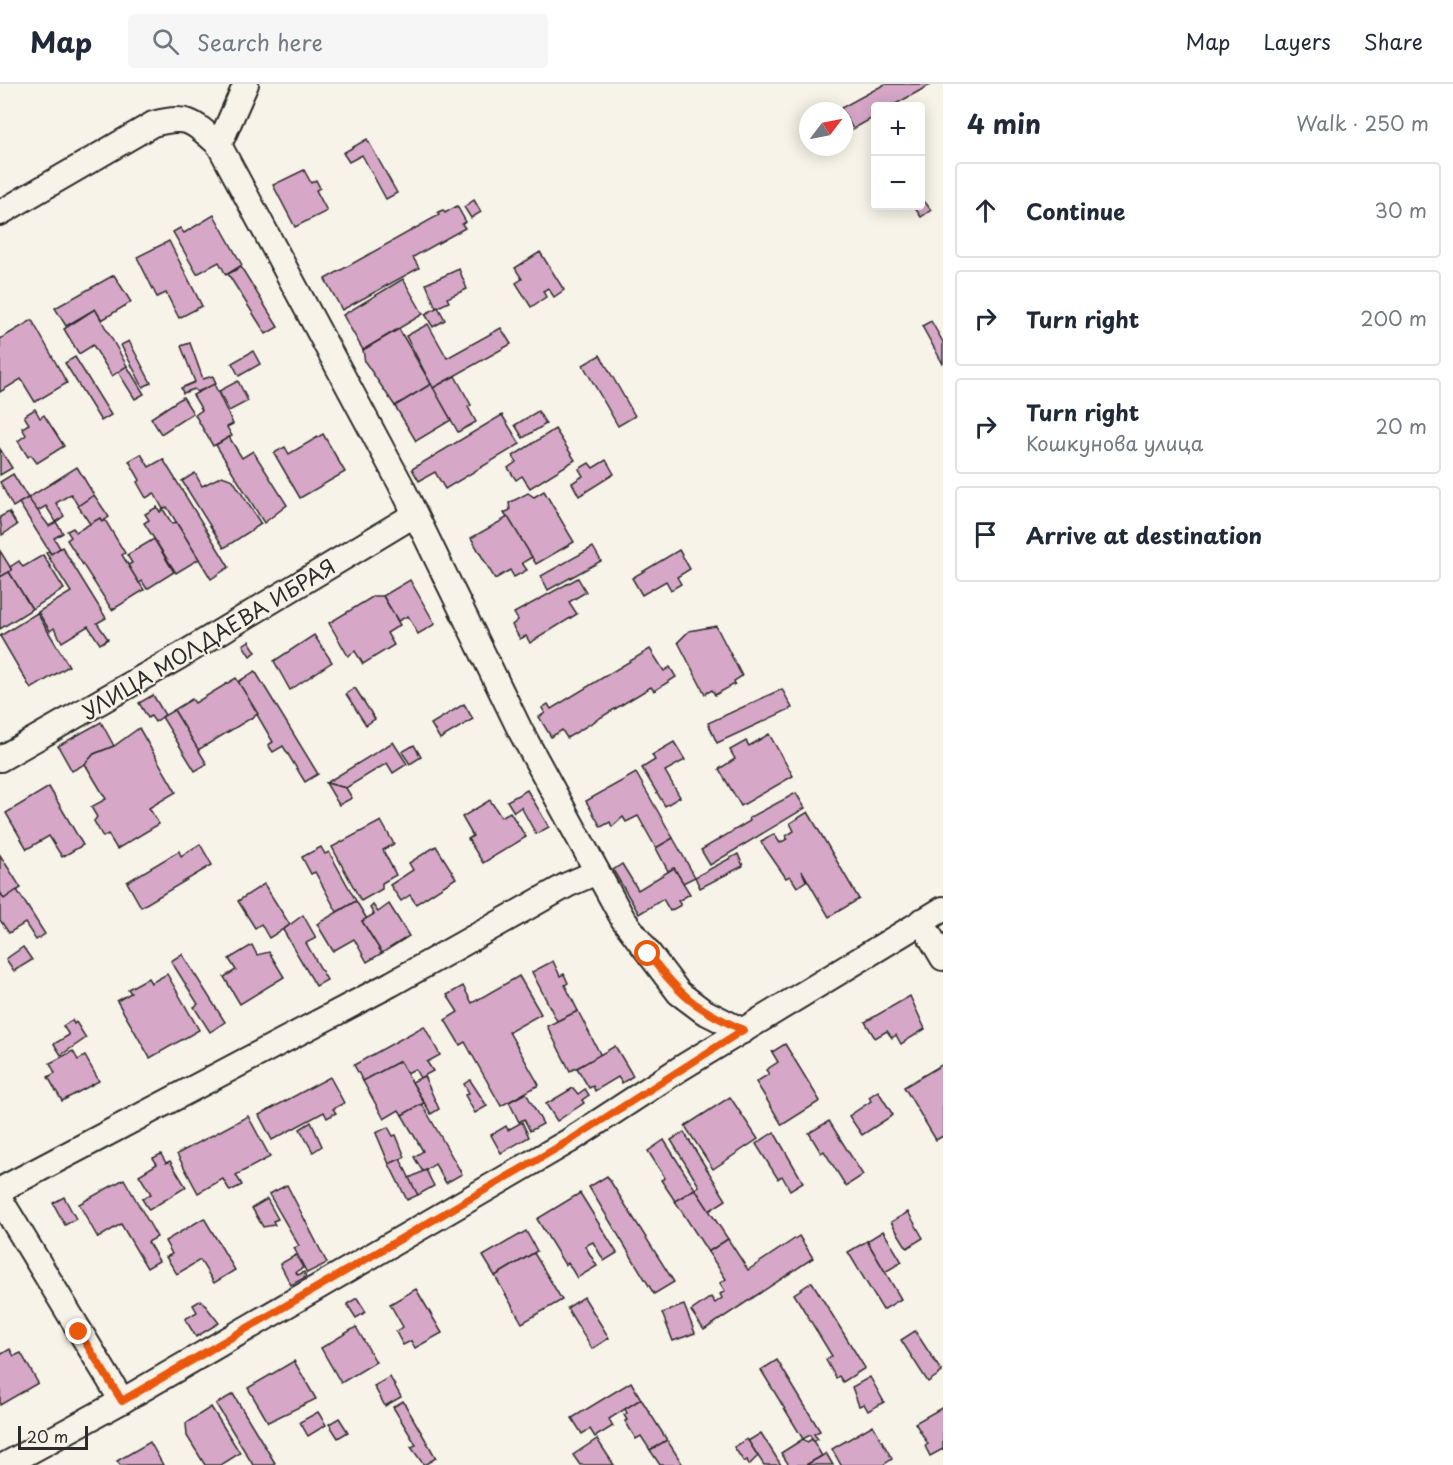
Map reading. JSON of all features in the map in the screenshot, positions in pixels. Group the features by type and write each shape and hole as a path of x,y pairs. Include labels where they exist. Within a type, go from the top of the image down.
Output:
{"street":[{"path":"219,145 246,84"},
{"path":"0,213 153,124 174,118 194,122 219,145 395,474 520,730 623,919 679,993 703,1011 743,1030"},
{"name":"УЛИЦА МОЛДАЕВА ИБРАЯ","path":"0,759 180,656 414,515"},
{"path":"0,1190 391,984 567,885 597,872"},
{"path":"5,1465 122,1401 569,1141 743,1030 943,909"},
{"path":"921,921 943,958"},
{"path":"0,1199 122,1401"}],"building":[{"path":"885,84 932,84 899,102 871,102 871,119 853,129 852,102"},
{"path":"367,139 397,193 386,199 362,155 349,162 343,153"},
{"path":"304,170 311,183 316,180 320,188 316,190 327,211 295,227 273,185"},
{"path":"474,200 481,212 471,218 464,207"},
{"path":"925,202 931,210 921,217 916,210 925,210"},
{"path":"457,206 466,222 462,224 465,228 413,257 419,268 342,310 325,279 439,215 438,212 443,210 445,213"},
{"path":"214,215 242,265 226,275 219,262 197,274 173,232 180,228 184,233"},
{"path":"169,241 202,306 179,318 166,293 157,297 137,257"},
{"path":"540,252 564,290 554,297 548,288 543,291 546,297 531,307 516,283 522,279 515,268"},
{"path":"241,267 278,327 266,334 228,274"},
{"path":"459,269 467,289 447,298 449,302 436,308 426,284"},
{"path":"114,275 131,302 102,320 95,309 66,326 55,308"},
{"path":"403,279 423,314 363,350 343,315"},
{"path":"438,307 445,320 433,327 425,314"},
{"path":"95,309 127,366 112,376 93,345 79,354 64,329"},
{"path":"32,320 67,383 35,402 21,379 0,392 0,339"},
{"path":"931,321 943,342 943,364 922,326"},
{"path":"428,324 447,358 501,328 511,344 433,388 406,336"},
{"path":"399,329 431,384 395,406 365,362 363,350"},
{"path":"129,341 151,383 143,387 121,345"},
{"path":"190,343 203,379 213,376 216,384 197,392 194,389 183,393 181,388 195,382 181,346"},
{"path":"253,351 260,364 239,376 232,363"},
{"path":"600,355 635,416 618,426 583,365"},
{"path":"75,357 111,415 101,421 65,363"},
{"path":"127,366 144,394 135,399 118,372"},
{"path":"455,376 471,405 468,407 476,422 458,432 433,388"},
{"path":"238,381 248,401 229,411 219,391"},
{"path":"214,384 233,424 227,427 232,436 213,446 195,415 202,410 193,395"},
{"path":"431,384 451,420 416,441 395,406"},
{"path":"183,397 193,413 161,434 151,418"},
{"path":"35,409 40,418 44,415 64,446 37,463 31,455 28,457 18,441 26,435 22,428 29,424 24,416"},
{"path":"538,411 546,424 523,438 515,425"},
{"path":"502,415 520,444 445,489 435,472 419,481 412,469"},
{"path":"555,429 575,460 530,488 522,476 516,480 508,468 516,462 513,456"},
{"path":"323,434 345,472 300,498 274,453 285,447 289,454"},
{"path":"229,437 242,458 253,451 287,505 264,523 216,445"},
{"path":"0,449 12,468 0,475"},
{"path":"141,454 149,467 163,459 229,567 211,579 167,507 163,509 154,493 146,498 137,482 140,480 129,461"},
{"path":"606,460 614,474 579,496 572,483 583,476 579,469 589,463 593,468"},
{"path":"77,467 94,495 78,506 71,494 56,503 64,516 56,522 46,506 36,512 28,498"},
{"path":"195,473 202,486 222,476 233,480 261,524 224,548 182,481"},
{"path":"13,474 28,498 13,507 0,482"},
{"path":"544,491 574,542 536,564 504,513 510,510 509,503 528,493 534,497"},
{"path":"94,495 109,517 102,522 100,518 90,524 78,506"},
{"path":"28,498 49,526 56,522 63,533 54,538 60,548 51,554 19,503"},
{"path":"157,507 160,512 163,509 172,524 176,522 199,559 176,573 144,523 149,520 145,514"},
{"path":"9,512 17,525 2,535 0,517"},
{"path":"508,517 532,557 522,563 527,570 514,577 510,570 495,579 471,538"},
{"path":"100,518 102,522 105,520 125,553 122,555 144,590 112,610 67,540 71,537 67,531 73,528 76,532"},
{"path":"154,539 174,572 147,589 142,581 139,583 128,565 132,563 127,555"},
{"path":"62,547 106,618 97,623 108,639 100,644 88,626 62,642 54,628 50,631 38,612 71,592 46,553 49,551 51,554"},
{"path":"593,547 601,561 548,590 541,576"},
{"path":"679,550 690,569 677,577 681,584 671,590 666,581 642,595 632,578"},
{"path":"0,551 12,570 1,577 0,574"},
{"path":"43,555 64,589 32,609 9,572 12,570 10,567 19,561 23,567"},
{"path":"9,572 32,609 0,629 0,577"},
{"path":"578,578 586,592 569,602 577,614 530,643 526,636 520,639 512,625 518,620 514,613"},
{"path":"410,580 435,624 418,634 408,616 398,621 383,596"},
{"path":"374,596 383,596 400,625 387,633 394,645 363,664 355,651 348,656 329,623"},
{"path":"37,613 69,666 31,689 0,636"},
{"path":"716,626 742,676 734,681 735,684 715,695 712,690 705,694 678,642 689,631"},
{"path":"314,635 332,662 290,690 274,661"},
{"path":"249,641 256,652 250,656 243,645"},
{"path":"650,649 664,671 670,667 676,677 654,691 651,687 567,738 562,730 551,737 539,717 545,713 542,708 548,704 551,709"},
{"path":"255,671 318,774 305,782 283,746 273,752 268,745 273,742 238,682"},
{"path":"236,678 258,714 198,750 174,710 192,699 195,703"},
{"path":"355,688 375,719 366,725 346,694"},
{"path":"782,689 792,708 717,743 708,723"},
{"path":"153,695 165,715 155,722 151,716 148,718 139,703"},
{"path":"464,704 473,719 440,739 431,724"},
{"path":"174,710 207,764 195,771 162,717"},
{"path":"101,722 114,746 94,754 85,764 72,771 58,746"},
{"path":"139,728 176,792 149,808 159,824 117,849 108,834 103,837 94,821 97,817 91,807 106,799 85,764 94,754 114,746"},
{"path":"769,734 793,776 741,806 719,769 735,759 730,750 746,741 749,746"},
{"path":"393,742 407,764 393,773 387,763 346,788 326,783"},
{"path":"674,742 685,760 665,771 680,797 665,806 642,768 655,760 652,755"},
{"path":"414,745 421,757 410,764 402,752"},
{"path":"636,773 673,838 656,848 638,816 626,822 623,817 612,827 610,822 601,827 586,801"},
{"path":"326,783 346,788 352,798 339,805"},
{"path":"49,787 83,845 62,857 49,836 27,849 6,813"},
{"path":"527,790 549,827 536,834 521,807 514,812 507,801"},
{"path":"796,793 805,808 710,865 701,850 750,821 749,818"},
{"path":"490,800 501,817 510,812 526,837 483,863 468,839 473,836 462,817"},
{"path":"808,812 859,899 829,917 802,871 806,881 797,887 790,876 786,878 761,842 774,834 780,843 787,839 786,836 794,831 790,823"},
{"path":"381,821 394,844 383,850 396,875 382,883 382,889 361,901 332,847"},
{"path":"673,838 695,877 683,883 674,868 668,871 656,848"},
{"path":"200,844 212,865 141,907 127,882 179,851 181,856"},
{"path":"436,846 456,878 416,904 410,895 401,901 390,885 413,870 409,863"},
{"path":"321,847 325,854 329,852 356,901 337,912 315,872 311,874 302,857"},
{"path":"738,854 743,866 700,888 695,877"},
{"path":"0,855 21,888 4,899 0,892"},
{"path":"622,864 638,890 674,868 690,894 678,901 681,905 670,911 663,899 639,914 613,870"},
{"path":"264,884 290,925 269,938 261,924 255,928 238,901"},
{"path":"17,890 45,934 36,940 25,923 9,933 0,920 0,892 4,899"},
{"path":"356,901 367,919 362,921 382,953 367,962 354,939 333,951 317,924"},
{"path":"389,904 409,936 382,953 362,921 374,914 370,908 373,905 378,912"},
{"path":"303,915 316,938 306,943 327,980 316,986 283,930"},
{"path":"252,945 257,955 269,952 284,977 240,1004 224,977 236,970 229,959"},
{"path":"23,947 32,960 14,971 6,959"},
{"path":"182,954 225,1022 210,1032 194,1007 198,1004 171,961"},
{"path":"553,961 560,976 564,974 568,983 565,985 578,1011 557,1021 532,972"},
{"path":"167,974 199,1030 150,1058 117,1001 131,993 128,989 148,978 151,983"},
{"path":"519,976 541,1014 509,1032 539,1085 501,1106 465,1042 460,1045 445,1020 458,1012 447,995 463,986 472,1003"},
{"path":"910,996 925,1029 901,1044 896,1035 892,1038 887,1031 875,1038 865,1022"},
{"path":"578,1011 601,1056 570,1071 547,1026"},
{"path":"72,1020 74,1024 76,1022 86,1038 61,1055 54,1044 69,1035 63,1026"},
{"path":"424,1026 440,1055 427,1062 433,1071 420,1078 415,1069 407,1073 400,1061 363,1081 354,1065"},
{"path":"785,1044 820,1101 782,1125 756,1082 769,1074 766,1070 778,1062 772,1052"},
{"path":"615,1046 633,1076 622,1083 618,1077 595,1091 593,1086 589,1088 577,1068"},
{"path":"73,1051 78,1060 85,1056 99,1081 62,1101 48,1077 55,1073 50,1063"},
{"path":"400,1061 424,1103 402,1115 399,1110 384,1119 363,1081"},
{"path":"943,1064 943,1136 936,1140 904,1087"},
{"path":"424,1076 439,1109 431,1114 412,1082"},
{"path":"330,1077 344,1103 333,1109 336,1113 327,1118 324,1112 272,1140 259,1115"},
{"path":"470,1080 487,1106 475,1113 465,1095 469,1093 464,1084"},
{"path":"573,1088 578,1094 585,1089 589,1095 582,1100 584,1103 557,1121 546,1104"},
{"path":"878,1091 893,1115 862,1135 849,1116 871,1101 869,1097"},
{"path":"526,1093 543,1124 530,1131 524,1119 519,1122 509,1102"},
{"path":"730,1097 758,1139 713,1169 685,1126"},
{"path":"422,1104 462,1174 446,1183 435,1164 423,1172 414,1157 423,1151 402,1115"},
{"path":"248,1116 270,1157 236,1175 242,1185 230,1191 223,1179 198,1193 177,1154"},
{"path":"829,1121 863,1175 846,1186 824,1151 821,1153 809,1133"},
{"path":"311,1122 322,1146 313,1152 300,1129"},
{"path":"522,1122 529,1137 501,1153 491,1135 506,1126 508,1130"},
{"path":"388,1127 393,1136 396,1135 405,1157 389,1164 376,1133"},
{"path":"684,1132 726,1200 709,1211 695,1189 699,1186 671,1140"},
{"path":"774,1132 803,1182 790,1190 782,1176 778,1179 756,1144"},
{"path":"664,1140 695,1189 675,1201 661,1180 665,1178 648,1151"},
{"path":"161,1154 166,1163 170,1161 186,1187 149,1210 142,1199 151,1194 139,1175 157,1164 153,1158"},
{"path":"400,1159 418,1195 407,1200 389,1164"},
{"path":"426,1170 434,1186 418,1195 409,1178"},
{"path":"607,1176 674,1282 654,1294 589,1187"},
{"path":"124,1179 157,1237 148,1242 159,1261 147,1268 121,1224 98,1238 79,1204"},
{"path":"287,1185 327,1263 307,1273 294,1248 299,1246 269,1194"},
{"path":"695,1189 728,1239 708,1252 675,1201"},
{"path":"580,1193 617,1253 604,1261 593,1242 585,1246 597,1266 577,1278 568,1263 565,1265 537,1219"},
{"path":"64,1197 76,1219 65,1225 53,1203"},
{"path":"267,1199 278,1219 273,1221 275,1225 263,1227 252,1208"},
{"path":"908,1212 923,1238 907,1248 891,1222"},
{"path":"204,1218 235,1270 214,1283 200,1260 177,1274 166,1257 172,1254 165,1241"},
{"path":"526,1231 537,1251 495,1276 483,1256"},
{"path":"883,1231 902,1262 885,1272 867,1241"},
{"path":"799,1236 813,1258 704,1330 691,1311 711,1297 715,1303 722,1298 720,1294 725,1291 720,1283 726,1279 708,1252 728,1239 748,1270"},
{"path":"867,1241 901,1299 883,1310 848,1252"},
{"path":"534,1253 562,1300 522,1323 495,1276"},
{"path":"296,1255 303,1268 296,1272 298,1275 304,1272 306,1277 291,1285 280,1264"},
{"path":"812,1282 865,1368 843,1382 839,1376 836,1378 826,1360 832,1356 794,1294"},
{"path":"416,1289 442,1333 415,1348 411,1341 403,1345 396,1332 403,1327 390,1304"},
{"path":"584,1297 609,1338 592,1349 567,1308"},
{"path":"357,1298 366,1312 356,1318 347,1304"},
{"path":"201,1300 219,1323 196,1337 185,1319 197,1312 193,1305"},
{"path":"684,1305 695,1333 673,1341 662,1313"},
{"path":"356,1327 376,1362 341,1383 321,1348"},
{"path":"915,1331 942,1372 928,1382 901,1340"},
{"path":"10,1349 14,1356 21,1353 38,1383 0,1405 0,1355"},
{"path":"777,1360 820,1431 814,1434 818,1439 813,1442 810,1435 803,1439 761,1370"},
{"path":"294,1361 316,1399 268,1422 248,1388"},
{"path":"390,1377 401,1397 385,1406 374,1386"},
{"path":"870,1377 884,1402 868,1411 864,1404 859,1406 852,1387"},
{"path":"631,1382 641,1399 609,1419 613,1426 595,1437 590,1429 582,1434 572,1418"},
{"path":"233,1394 275,1463 273,1465 253,1465 216,1404"},
{"path":"641,1399 667,1440 650,1450 641,1436 636,1439 625,1421 627,1420 624,1415 627,1413 625,1409"},
{"path":"403,1401 436,1458 424,1465 411,1447 416,1445 393,1407"},
{"path":"211,1407 240,1453 221,1465 205,1465 187,1436 186,1423"},
{"path":"943,1407 943,1449 930,1456 925,1446 928,1444 915,1423"},
{"path":"318,1412 326,1425 308,1436 300,1422"},
{"path":"339,1418 348,1432 338,1438 329,1424"},
{"path":"873,1425 892,1459 883,1465 841,1465 832,1449"},
{"path":"761,1433 781,1465 764,1465 748,1441"},
{"path":"597,1439 614,1465 580,1465 573,1455"},
{"path":"747,1439 758,1456 749,1465 747,1460 744,1462 734,1447"},
{"path":"803,1439 807,1442 812,1439 822,1456 806,1465 789,1465 781,1453"},
{"path":"667,1440 683,1465 660,1465 650,1450"},
{"path":"150,1442 163,1465 120,1465 117,1461"},
{"path":"826,1453 833,1465 806,1465 822,1456"}],"route":[{"path":"79,1332 122,1401 569,1141 743,1030 703,1011 679,993 648,954"}]}
